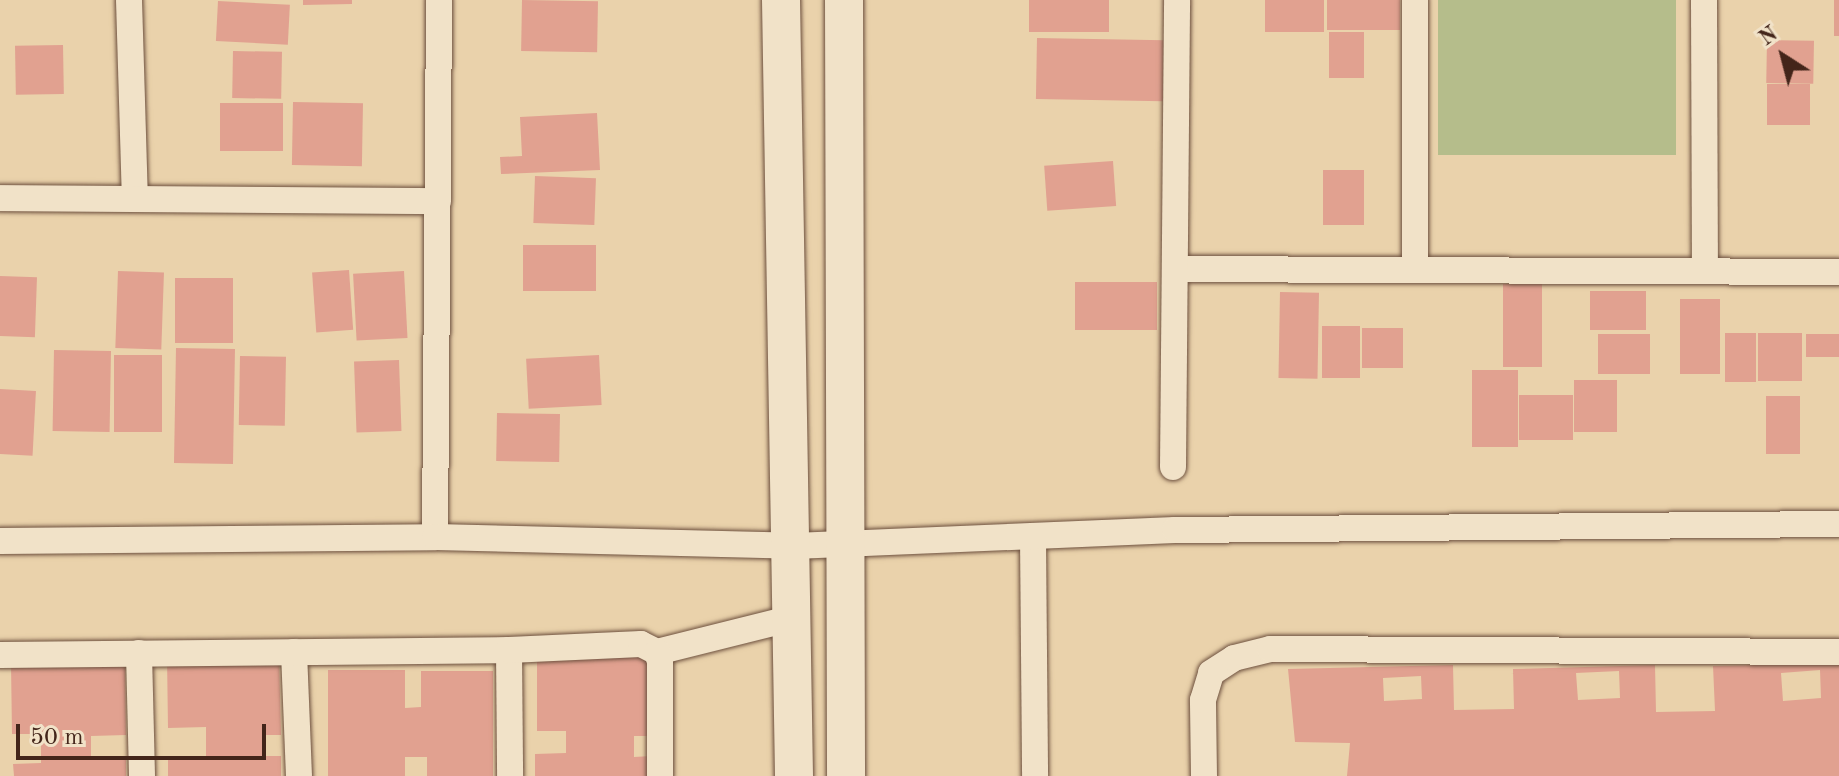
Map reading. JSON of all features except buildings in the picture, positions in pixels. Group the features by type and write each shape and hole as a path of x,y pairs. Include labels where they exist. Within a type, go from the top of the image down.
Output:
{"street":[{"path":"129,0 135,197"},
{"path":"435,537 439,0"},
{"path":"781,0 794,546 794,776"},
{"path":"844,0 848,545 846,776"},
{"path":"1173,467 1177,0"},
{"path":"1415,0 1415,270"},
{"path":"1704,0 1705,271"},
{"path":"0,198 438,201"},
{"path":"1177,269 1839,272"},
{"path":"0,541 435,537 794,546 1175,530 1839,524"},
{"path":"1033,538 1035,776"},
{"path":"0,655 509,650 641,644 657,652 793,618"},
{"path":"1204,776 1203,700 1211,673 1234,658 1270,649 1839,652"},
{"path":"509,650 510,776"},
{"path":"294,652 299,776"},
{"path":"657,652 660,776"},
{"path":"139,653 142,776"}],"green space":[{"path":"1438,0 1676,0 1676,155 1438,155"}]}
